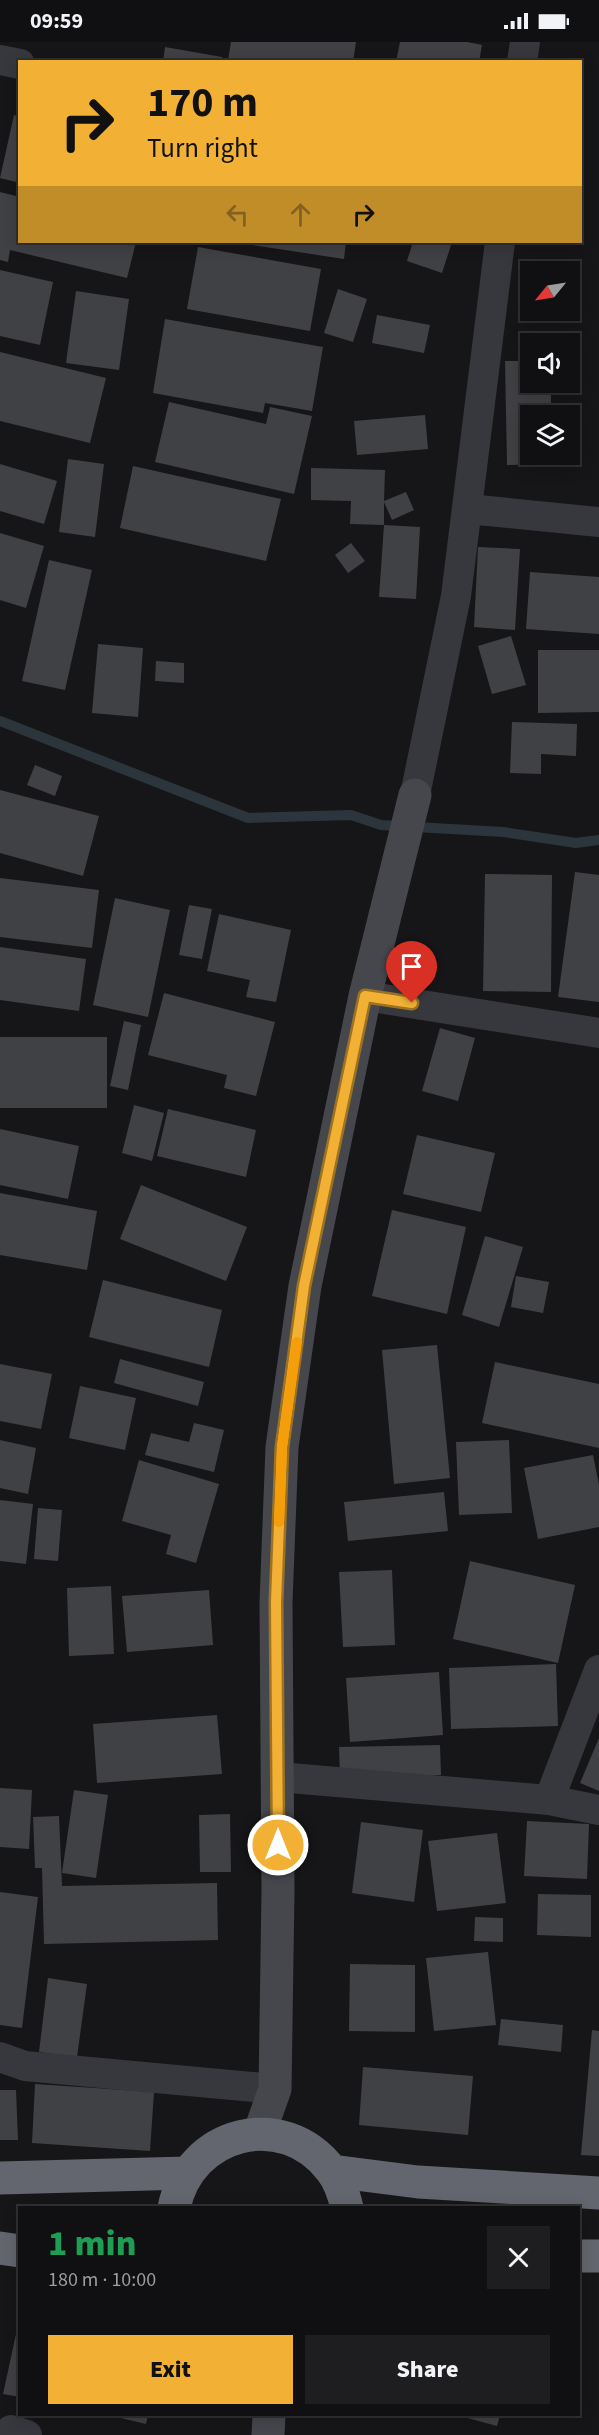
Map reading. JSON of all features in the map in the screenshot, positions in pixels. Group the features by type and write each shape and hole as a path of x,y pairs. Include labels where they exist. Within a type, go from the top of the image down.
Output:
{"highway":[{"path":"174,2206 177,2192 187,2173 201,2157 218,2145 238,2137 259,2134 280,2136 318,2155 332,2171 342,2190 346,2206"},
{"path":"332,2171 418,2182 599,2193"},
{"path":"0,2178 187,2173"},
{"path":"0,2248 18,2251"},
{"path":"580,2256 599,2256"}],"street":[{"path":"522,60 525,42"},
{"path":"0,60 18,64"},
{"path":"259,2134 275,2089 278,1776 276,1602 282,1447 304,1286 365,996 415,795 456,596 500,243"},
{"path":"468,509 599,522"},
{"path":"365,996 599,1033"},
{"path":"549,1800 599,1670"},
{"path":"278,1776 549,1800 599,1810"},
{"path":"0,2057 25,2066 275,2089"},
{"path":"268,2435 269,2416"}],"building":[{"path":"231,42 356,42 353,60 228,60"},
{"path":"400,42 467,42 482,45 479,60 396,60"},
{"path":"165,47 222,57 222,60 163,60"},
{"path":"14,115 18,116 18,182 0,178"},
{"path":"0,192 18,196 18,243 136,243 127,278 10,250 8,262 0,260"},
{"path":"240,243 346,243 344,259"},
{"path":"413,243 452,243 442,273 407,261"},
{"path":"198,247 321,269 310,331 187,309"},
{"path":"0,270 53,282 40,345 0,336"},
{"path":"338,289 367,299 353,342 324,333"},
{"path":"76,291 129,299 119,370 66,363"},
{"path":"377,315 430,325 424,353 372,343"},
{"path":"165,319 323,347 312,411 265,403 263,413 153,393"},
{"path":"0,352 106,378 90,443 0,421"},
{"path":"505,361 520,361 520,393 551,393 551,405 520,405 520,465 507,465"},
{"path":"169,402 266,424 270,407 312,416 294,494 155,462"},
{"path":"425,415 428,449 357,455 354,421"},
{"path":"68,459 104,464 95,537 59,532"},
{"path":"0,464 57,481 44,524 0,511"},
{"path":"133,466 281,499 266,561 120,528"},
{"path":"311,468 385,470 384,501 406,492 414,510 392,520 384,502 384,525 350,524 351,501 311,500"},
{"path":"384,525 420,527 416,599 379,597"},
{"path":"0,533 44,546 26,608 0,600"},
{"path":"351,543 365,561 348,573 335,555"},
{"path":"478,547 520,549 515,630 474,627"},
{"path":"49,560 92,570 65,690 22,681"},
{"path":"530,572 599,577 599,634 526,629"},
{"path":"511,636 526,685 492,694 478,646"},
{"path":"98,644 143,648 138,717 92,713"},
{"path":"538,650 599,650 599,712 538,713"},
{"path":"156,661 184,663 184,683 155,681"},
{"path":"512,722 577,724 576,756 541,754 541,774 510,773"},
{"path":"35,765 62,776 55,796 27,785"},
{"path":"0,790 99,816 83,876 0,853"},
{"path":"575,872 599,875 599,1002 558,997"},
{"path":"485,874 552,875 551,992 483,991"},
{"path":"0,878 99,890 92,948 0,937"},
{"path":"115,898 170,910 148,1017 93,1005"},
{"path":"189,905 212,909 202,959 179,955"},
{"path":"219,914 291,930 276,1002 246,997 250,980 207,971"},
{"path":"0,947 86,959 79,1011 0,1000"},
{"path":"164,993 275,1022 256,1096 224,1088 227,1075 148,1055"},
{"path":"124,1021 141,1025 128,1090 110,1086"},
{"path":"440,1028 475,1038 458,1101 422,1091"},
{"path":"0,1037 107,1037 107,1108 0,1108"},
{"path":"134,1105 164,1113 152,1161 122,1153"},
{"path":"168,1109 256,1130 246,1177 157,1156"},
{"path":"0,1129 79,1146 68,1199 0,1185"},
{"path":"417,1135 495,1153 481,1212 403,1194"},
{"path":"141,1185 247,1227 226,1281 120,1239"},
{"path":"0,1193 97,1211 87,1270 0,1255"},
{"path":"392,1210 466,1227 447,1314 372,1296"},
{"path":"485,1236 523,1247 499,1327 462,1315"},
{"path":"516,1276 549,1282 543,1313 511,1307"},
{"path":"103,1280 222,1310 209,1367 89,1337"},
{"path":"437,1345 450,1478 394,1484 382,1350"},
{"path":"120,1359 204,1382 198,1406 114,1383"},
{"path":"495,1362 599,1384 599,1448 482,1423"},
{"path":"0,1364 52,1374 41,1429 0,1421"},
{"path":"80,1386 136,1398 125,1450 69,1438"},
{"path":"194,1423 224,1430 214,1472 145,1455 151,1433 189,1442"},
{"path":"0,1440 36,1448 28,1494 0,1488"},
{"path":"509,1440 512,1513 459,1515 456,1442"},
{"path":"593,1455 599,1485 599,1527 538,1539 524,1468"},
{"path":"139,1460 219,1484 196,1563 166,1554 171,1535 122,1521"},
{"path":"444,1492 448,1531 348,1541 344,1502"},
{"path":"0,1500 33,1504 26,1564 0,1561"},
{"path":"38,1508 62,1510 58,1561 34,1559"},
{"path":"470,1561 575,1585 558,1663 453,1639"},
{"path":"392,1570 395,1645 343,1647 339,1572"},
{"path":"111,1586 114,1654 69,1656 67,1588"},
{"path":"209,1590 213,1645 127,1652 122,1596"},
{"path":"556,1664 558,1726 451,1729 449,1668"},
{"path":"439,1672 443,1735 350,1742 346,1678"},
{"path":"217,1715 222,1774 97,1783 93,1724"},
{"path":"599,1738 599,1791 580,1783"},
{"path":"440,1745 441,1775 340,1777 339,1747"},
{"path":"0,1788 32,1790 29,1849 0,1847"},
{"path":"74,1790 108,1795 96,1878 62,1873"},
{"path":"230,1814 231,1872 200,1872 199,1815"},
{"path":"59,1816 62,1886 217,1883 218,1940 44,1944 42,1868 35,1868 33,1817"},
{"path":"527,1821 589,1824 587,1879 524,1876"},
{"path":"361,1822 423,1830 414,1902 352,1893"},
{"path":"497,1833 506,1903 437,1911 428,1841"},
{"path":"0,1892 38,1897 22,2028 0,2025"},
{"path":"538,1894 591,1895 591,1937 537,1935"},
{"path":"475,1917 503,1918 503,1942 474,1941"},
{"path":"488,1952 496,2025 434,2031 426,1958"},
{"path":"350,1964 415,1965 415,2032 349,2031"},
{"path":"48,1978 87,1984 77,2057 39,2052"},
{"path":"501,2019 563,2025 561,2052 498,2045"},
{"path":"592,2030 599,2031 599,2156 581,2155"},
{"path":"363,2067 473,2076 468,2135 359,2125"},
{"path":"35,2084 154,2092 150,2151 32,2143"},
{"path":"0,2090 16,2090 18,2140 0,2140"},
{"path":"18,2325 18,2397 3,2394"},
{"path":"112,2416 148,2416 146,2424"},
{"path":"464,2416 500,2416 497,2426"}],"waterway":[{"path":"0,721 248,818 351,815 381,825 503,832 576,843 599,840"}],"slow traffic":[{"path":"279,1522 282,1447 297,1342"}],"route":[{"path":"278,1845 276,1602 282,1447 304,1286 365,996 412,1003"}]}
